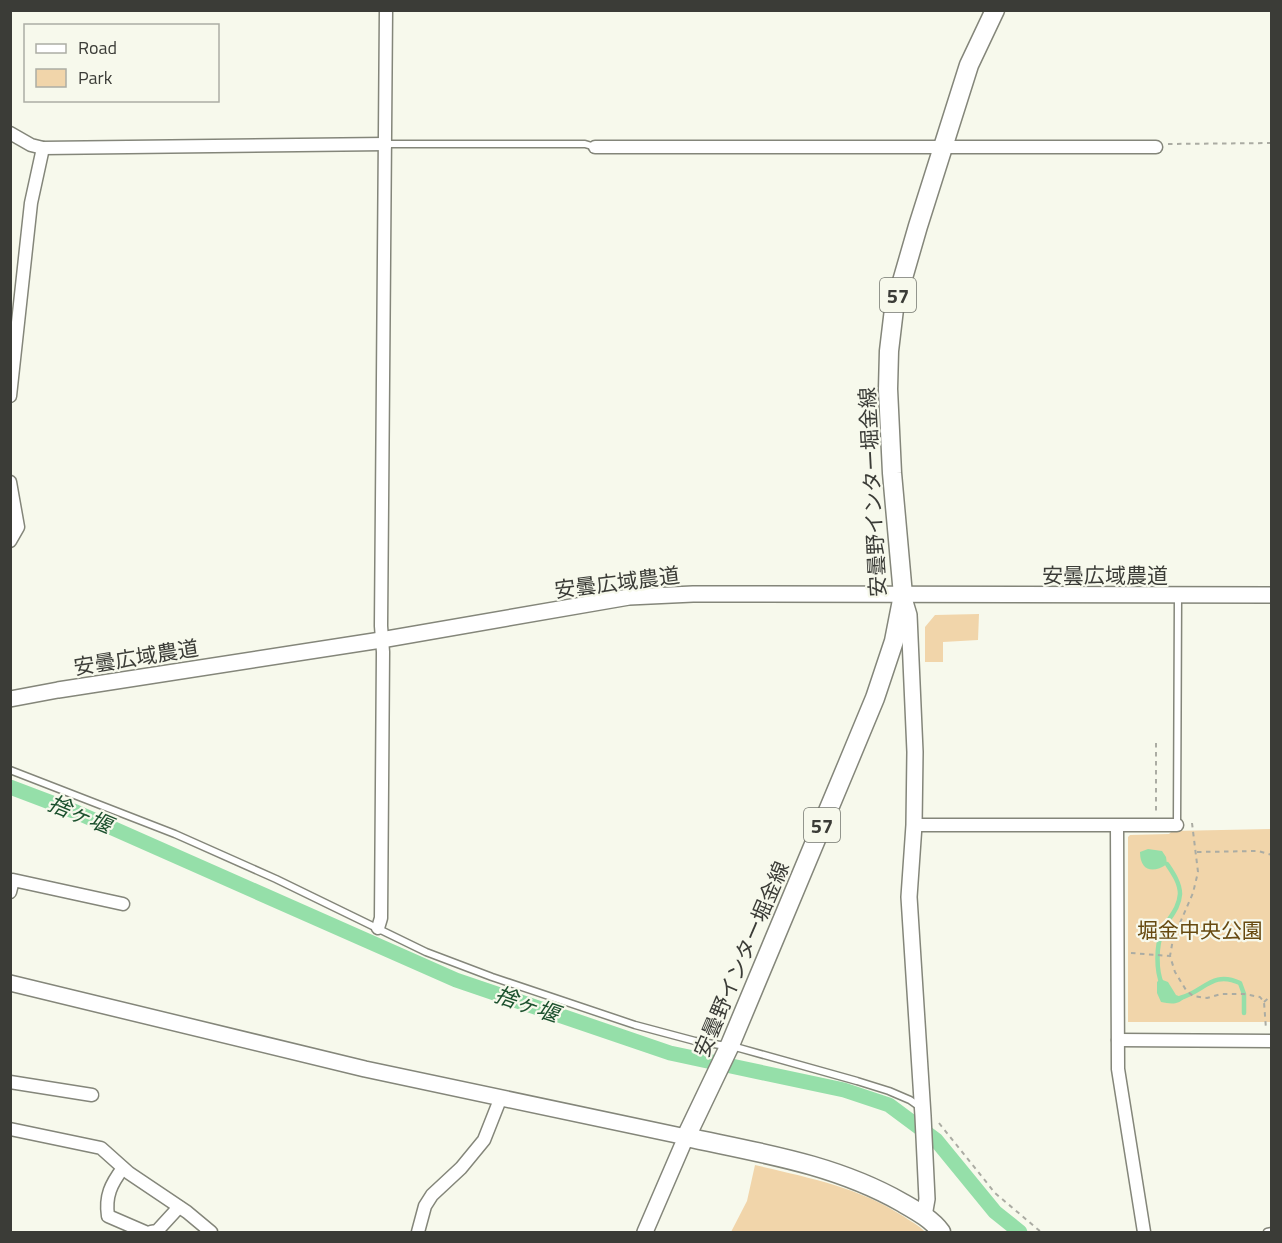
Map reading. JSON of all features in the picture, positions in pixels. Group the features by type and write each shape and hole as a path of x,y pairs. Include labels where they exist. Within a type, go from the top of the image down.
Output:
{"main road":[{"name":"安曇野インター堀金線","path":"686,1137 729,1048 875,698 894,641 903,595 892,473 888,389 889,351 894,309 969,65 995,10"},
{"path":"686,1137 843,1174 888,1195 924,1216 942,1233"}],"street":[{"path":"378,928 381,907 386,10"},
{"path":"12,136 43,148 386,144"},
{"path":"595,147 1156,147"},
{"path":"10,396 31,203 43,148"},
{"path":"10,482 18,527 10,541"},
{"name":"安曇広域農道","path":"10,699 381,640 629,597 693,594 903,595 1177,603 1272,595"},
{"path":"903,595 909,615 915,752 914,825 909,897 927,1115 924,1141 927,1199 924,1216"},
{"path":"914,825 1177,825"},
{"path":"1117,826 1118,1069 1144,1233"},
{"path":"10,892 13,880 123,904"},
{"path":"10,983 365,1069 686,1137 645,1233"},
{"path":"1118,1040 1272,1041"},
{"path":"10,1082 92,1095"},
{"path":"421,1232 425,1206 432,1195 461,1168 484,1140 501,1098"},
{"path":"10,1129 101,1148 123,1168 211,1233"},
{"path":"123,1168 109,1187 106,1206 108,1216 145,1233"},
{"path":"151,1233 157,1231 178,1207"}],"lane":[{"path":"386,144 585,144 595,147"},
{"path":"1177,603 1177,825"},
{"path":"10,770 185,839 276,879 426,952 492,977 635,1025 806,1066 889,1091 910,1100 927,1115"},
{"path":"1267,1233 1272,1231"}],"path":[{"path":"1156,147 1176,143 1272,143"},
{"path":"1156,743 1157,825"},
{"path":"1192,823 1198,872 1193,893 1173,939 1170,956 1175,972 1186,990 1193,996 1207,998 1221,994 1244,994 1260,997 1264,1002 1266,1029"},
{"path":"1197,852 1258,851 1272,855"},
{"path":"1125,952 1170,956"},
{"path":"1264,1002 1272,995"},
{"path":"927,1115 995,1192 1041,1233"}],"green space":[{"path":"979,614 978,640 943,642 943,662 925,662 925,627 935,615"},
{"name":"堀金中央公園","path":"1271,829 1271,1022 1128,1022 1128,837 1130,835 1169,834 1172,831"},
{"path":"755,1165 813,1179 868,1197 914,1223 925,1232 731,1232 747,1201"}],"shaded area":[{"path":"1148,849 1162,851 1167,864 1152,870 1145,867 1140,852"},
{"path":"1160,979 1168,982 1176,995 1184,998 1180,1002 1161,1002 1157,993 1157,982"}],"waterway":[{"name":"捨ヶ堰","path":"10,787 76,812 456,980 670,1053 844,1090 889,1105 936,1140 995,1212 1020,1232"},
{"path":"1162,984 1158,966 1160,938 1175,910 1180,894 1174,875 1167,864"},
{"path":"1180,998 1215,980 1230,980 1240,983 1244,994 1244,1013"}]}
